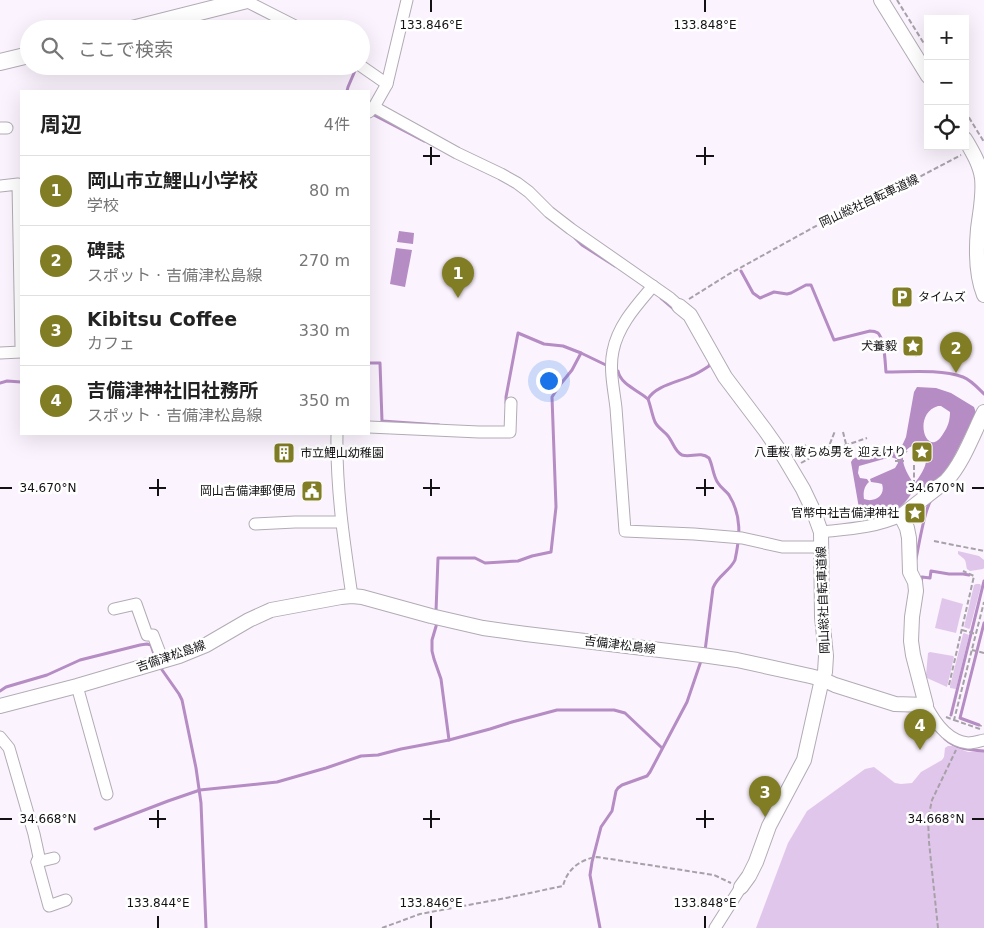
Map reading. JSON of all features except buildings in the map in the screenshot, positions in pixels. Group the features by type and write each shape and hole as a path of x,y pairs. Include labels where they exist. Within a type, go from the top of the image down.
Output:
{"highway":[{"path":"167,20 246,0"},
{"path":"0,62 20,57"}],"main road":[{"path":"881,0 924,70"},
{"path":"969,146 982,177 983,190 977,249 981,288 984,295"},
{"name":"岡山総社自転車道線","path":"679,306 690,315 725,377 784,458 803,489 821,532 822,617 826,672 822,679 804,760 771,821 749,876 740,887"},
{"path":"928,709 911,641 916,591 915,582 910,572 907,528 901,516 952,475 984,412"},
{"name":"吉備津松島線","path":"0,705 77,686 179,656 271,610 352,596 483,628 737,660 822,679 835,686 895,704 928,709"}],"street":[{"path":"246,0 284,20"},
{"path":"407,0 387,84 372,110 517,183 571,229 679,306"},
{"path":"370,72 387,84"},
{"path":"0,186 18,184 20,263"},
{"path":"653,286 618,334 611,363 625,531 742,538 782,547 821,547"},
{"path":"0,352 20,352"},
{"path":"370,427 510,432 511,403"},
{"path":"337,435 336,459 341,522 352,596"},
{"path":"821,532 873,526 886,523 901,516"},
{"path":"255,524 341,522"},
{"path":"114,609 136,604 147,636 153,636 163,661"},
{"path":"77,686 107,794"},
{"path":"928,709 936,723 950,736 960,741 974,742 984,740"},
{"path":"0,737 9,748 12,757 34,834 39,857 37,862 49,906 66,900"},
{"path":"37,862 54,858"},
{"path":"715,928 740,887"}],"path":[{"path":"897,0 924,44"},
{"path":"969,117 984,140"},
{"name":"岡山総社自転車道線","path":"969,144 980,143 984,140"},
{"name":"岡山総社自転車道線","path":"679,306 729,274 845,210 862,202 885,195 958,150"},
{"path":"827,451 835,431"},
{"path":"843,432 846,445"},
{"path":"823,453 867,438"},
{"path":"922,449 929,441"},
{"path":"784,458 808,444"},
{"path":"900,447 907,452"},
{"path":"895,461 904,461"},
{"path":"914,465 916,492"},
{"path":"934,541 984,551"},
{"path":"949,684 974,576 963,571"},
{"path":"954,720 984,602"},
{"path":"962,630 976,634"},
{"path":"972,650 984,653"},
{"path":"928,709 980,729 981,725"},
{"path":"938,928 928,819 932,800 960,741"},
{"path":"382,928 420,914 563,886 569,872 582,860 597,857 714,875 740,887"}],"shaded area":[{"path":"399,231 414,233 413,244 397,242"},
{"path":"396,248 412,250 405,287 390,284"},
{"path":"917,387 936,388 951,393 974,407 976,413 949,467 941,477 920,491 913,491 895,511 870,521 868,515 860,514 851,462 857,457 901,448 906,437 914,392","holes":["938,406 950,412 950,418 943,434 937,441 932,442 927,439 923,425 930,411","912,446 921,447 926,456 925,465 915,483 913,483 905,468 903,458 907,450","891,457 897,459 898,463 895,468 870,479 871,482 882,484 883,488 881,495 872,500 864,499 864,490 869,482 867,479 860,478 858,473 859,466"]},
{"path":"958,551 979,556 984,560 984,568 970,571 967,569 965,560 958,554"},
{"path":"974,585 981,586 969,629 964,627"},
{"path":"942,598 963,604 956,633 935,628"},
{"path":"963,634 969,635 956,689 950,688"},
{"path":"928,653 954,657 947,687 927,678"},
{"path":"948,746 968,752 984,752 984,928 756,928 788,843 807,811 865,769 874,767 895,783 912,783 921,772 942,760 945,748"}],"waterway":[{"path":"347,90 353,75"},
{"path":"372,114 424,141"},
{"path":"575,238 582,245 615,266"},
{"path":"741,271 753,293 760,298 774,292 791,293 806,285 811,285 834,340 870,331 878,333 883,346 886,372 954,374 969,380 984,394"},
{"path":"661,298 675,310"},
{"path":"506,403 518,333 544,344 563,346 581,353"},
{"path":"436,611 438,558 475,558 485,563 518,561 551,552 556,507 552,397 572,370 581,353 608,366"},
{"path":"705,651 713,588 717,580 735,560 739,535 738,519 729,495 716,480 709,458 702,455 685,456 678,452 668,436 655,422 648,399 661,388 700,372 709,366 710,362"},
{"path":"370,363 380,363 382,421 439,425"},
{"path":"614,369 618,371 626,384 648,399"},
{"path":"0,383 7,381 20,382"},
{"path":"916,559 924,520 931,500"},
{"path":"921,583 922,577 930,578 931,571 969,575"},
{"path":"951,715 984,581"},
{"path":"437,623 432,640 432,651 441,679 449,740"},
{"path":"979,725 960,718 984,623"},
{"path":"0,691 6,687 47,675 80,660 140,645 151,645 155,657"},
{"path":"600,928 590,875 601,827 612,811 618,788 647,776 650,772 687,702 702,658"},
{"path":"160,667 182,700 196,768 201,803 206,928"},
{"path":"915,709 935,729"},
{"path":"95,829 200,790 277,782 361,756 378,755 449,740 557,710 614,710 625,713 662,748"},
{"path":"945,739 958,747 984,751"}],"place":[{"name":"タイムズ","path":"902,297"},
{"name":"岡山市立鯉山小学校","path":"458,298"},
{"name":"犬養毅","path":"913,346"},
{"name":"碑誌","path":"956,373"},
{"name":"八重桜 散らぬ男を 迎えけり","path":"922,452"},
{"name":"市立鯉山幼稚園","path":"284,453"},
{"name":"岡山吉備津郵便局","path":"312,491"},
{"name":"官幣中社吉備津神社","path":"915,513"},
{"name":"吉備津神社旧社務所","path":"920,750"},
{"name":"Kibitsu Coffee","path":"765,817"}]}
